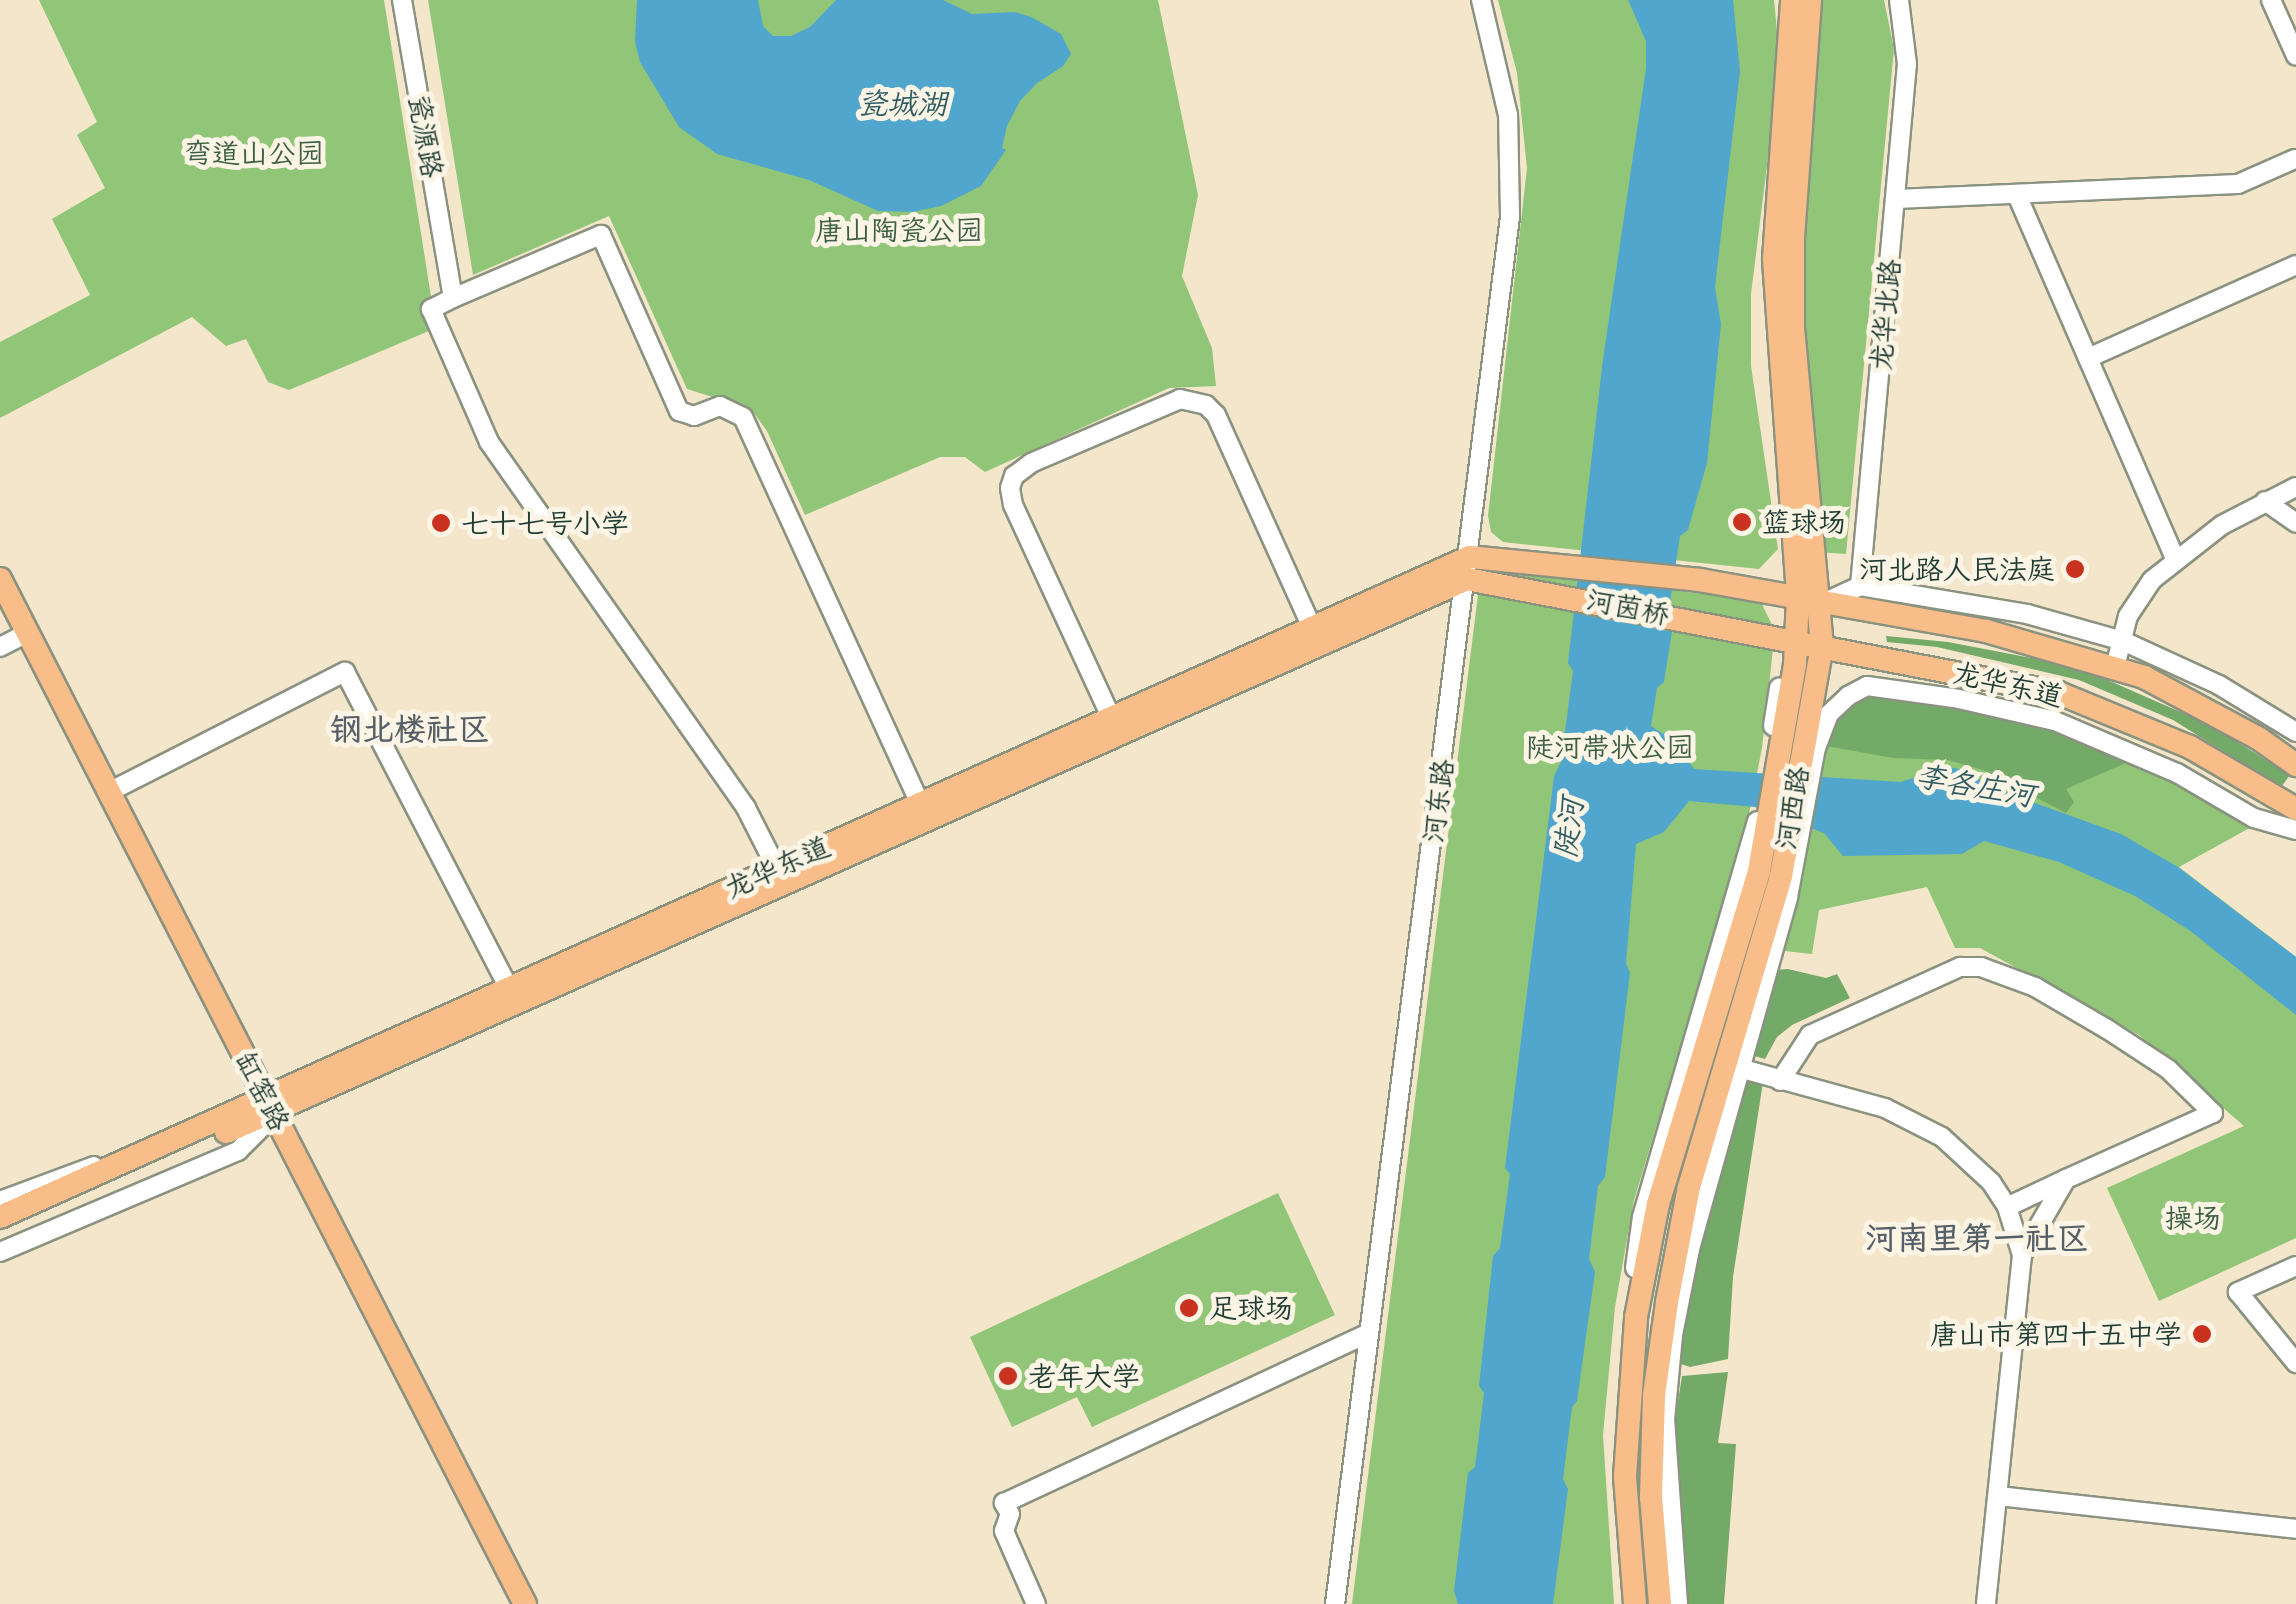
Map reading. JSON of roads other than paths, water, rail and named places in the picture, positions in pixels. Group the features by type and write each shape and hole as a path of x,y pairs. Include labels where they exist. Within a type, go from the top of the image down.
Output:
{"main road":[{"name":"河西路","path":"1660,1604 1651,1497 1654,1395 1667,1302 1689,1188 1777,837 1791,753 1798,596 1774,259 1792,0"},
{"name":"河西路","path":"1791,753 1815,699 1822,646 1793,330 1793,238 1810,0"},
{"name":"龙华东道","path":"0,1217 228,1118 270,1105 508,987 1310,626 1468,568 1562,565"},
{"name":"河茵桥","path":"1562,565 1700,580"},
{"name":"龙华东道","path":"0,1231 270,1105 1468,568"},
{"name":"河茵桥","path":"1468,568 1556,593 1699,621"},
{"name":"缸窑路","path":"0,579 525,1604"},
{"name":"龙华东道","path":"1700,580 1986,631 2115,667 2191,702 2296,764"},
{"name":"龙华东道","path":"1699,621 2059,693 2190,747 2296,809"},
{"name":"河西路","path":"1635,1604 1625,1476 1636,1317 1658,1204 1777,837"}],"street":[{"name":"瓷源路","path":"402,0 453,298"},
{"name":"河东路","path":"1334,1604 1510,216 1508,115 1481,0"},
{"name":"龙华北路","path":"1860,586 1907,64 1899,0"},
{"path":"2271,0 2296,56"},
{"path":"1896,199 2238,184 2296,159"},
{"path":"2016,194 2175,558"},
{"path":"776,868 746,808 490,442 432,309 601,235 679,411 694,416 720,406 743,417 920,803"},
{"path":"2088,358 2296,265"},
{"path":"1111,717 1014,504 1010,488 1014,476 1031,463 1180,399 1206,405 1216,414 1310,626"},
{"path":"2115,667 2128,616 2152,580 2175,558 2265,501 2296,487"},
{"path":"2265,501 2296,524"},
{"path":"1820,604 1860,586 2027,614 2123,641 2219,684 2296,732"},
{"path":"0,647 28,633"},
{"path":"109,792 345,672 508,987"},
{"path":"1791,753 1848,696 1867,686 1959,698 2086,733 2178,773 2254,818 2296,830"},
{"path":"1626,1604 1619,1476 1621,1402 1642,1216 1777,837 1791,753 1779,687"},
{"path":"1678,1604 1665,1420 1673,1335 1690,1248 1788,898 1777,837"},
{"path":"1780,1081 1810,1035 1960,967 1981,967 2035,987 2107,1029 2168,1069 2213,1113 2007,1207"},
{"path":"1739,1068 1911,1118 1942,1138 1991,1182 2007,1207 2022,1255 1986,1604"},
{"path":"0,1201 270,1105"},
{"path":"0,1252 238,1151 270,1105"},
{"path":"2022,1255 2066,1179"},
{"path":"2296,1266 2238,1292 2296,1362"},
{"path":"1036,1604 1004,1531 1010,1514 1004,1503 1368,1333"},
{"path":"1998,1496 2296,1529"}],"water":[{"name":"瓷城湖","path":"637,0 758,0 763,26 773,36 791,36 810,27 836,0 943,0 972,14 1015,12 1031,17 1061,34 1071,54 1063,66 1037,83 1020,101 1007,126 1002,148 1006,150 981,186 941,206 913,212 878,211 809,180 717,154 679,127 640,62 635,42"},
{"path":"1628,0 1733,0 1740,71 1715,287 1721,324 1707,463 1688,530 1680,536 1669,609 1674,619 1664,682 1657,688 1651,726 1674,741 1694,769 1901,782 1947,767 1965,770 1988,786 2121,834 2178,867 2296,957 2296,1015 2189,930 2135,896 2059,862 1984,841 1962,854 1843,856 1824,833 1755,807 1689,801 1664,832 1636,844 1626,963 1630,973 1605,1177 1598,1186 1589,1259 1595,1272 1577,1401 1572,1407 1563,1479 1568,1489 1553,1604 1458,1604 1454,1591 1468,1473 1475,1467 1484,1393 1479,1386 1493,1256 1500,1248 1510,1174 1505,1168 1554,776 1561,762 1573,671 1568,663 1603,359 1646,69 1646,41"}],"place":[{"name":"篮球场","path":"1742,522"},
{"name":"七十七号小学","path":"441,523"},
{"name":"河北路人民法庭","path":"2075,569"},
{"name":"足球场","path":"1189,1308"},
{"name":"唐山市第四十五中学","path":"2202,1334"},
{"name":"老年大学","path":"1008,1376"}],"district":[{"name":"钢北楼社区","path":"410,729"},
{"name":"河南里第一社区","path":"1977,1238"}],"park label":[{"name":"弯道山公园","path":"254,153"},
{"name":"唐山陶瓷公园","path":"899,230"},
{"name":"陡河带状公园","path":"1610,747"},
{"name":"操场","path":"2193,1218"}],"water label":[{"name":"李各庄河","path":"1975,786"},
{"name":"陡河","path":"1569,828"}]}
